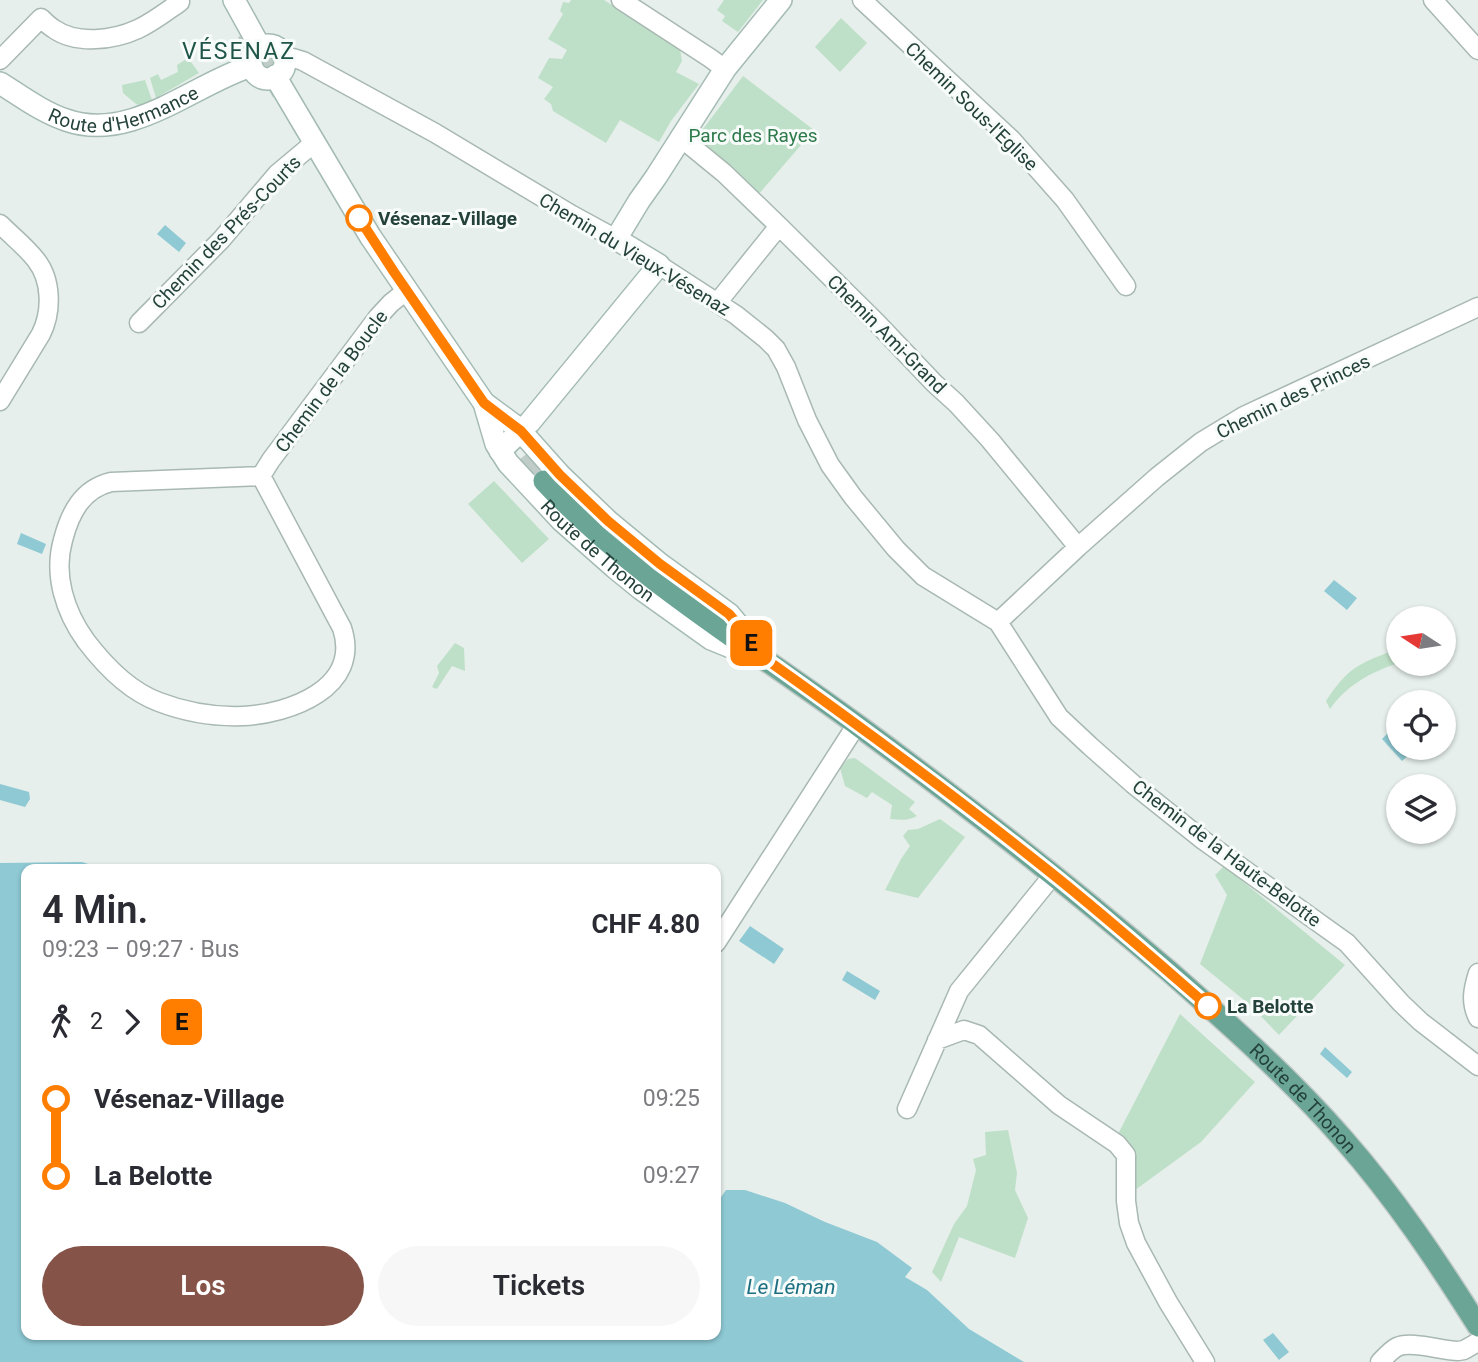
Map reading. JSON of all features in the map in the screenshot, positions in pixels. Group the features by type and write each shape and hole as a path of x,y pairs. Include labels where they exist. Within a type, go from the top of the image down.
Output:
{"main road":[{"path":"234,0 256,56 253,71 262,78 279,67 280,50 275,47 270,45 256,56"},
{"path":"616,239 724,69 781,0"},
{"name":"Route d'Hermance","path":"0,83 67,121 89,126 111,125 138,118 233,72 256,56"},
{"name":"Route de Thonon","path":"279,67 314,143 406,290 484,403 500,451 514,470 562,521 614,567 711,639 733,648 756,652"},
{"name":"Chemin du Vieux-Vésenaz","path":"616,239 659,265"},
{"path":"500,451 521,431 659,265"},
{"name":"Route de Thonon","path":"484,403 521,431 560,475 608,521 738,622 756,652 857,724 1053,874 1208,1006 1291,1084 1362,1160 1395,1203 1478,1326"},
{"path":"544,481 572,510 624,555 756,652"}],"street":[{"path":"621,0 724,69"},
{"name":"Chemin Sous-l'Eglise","path":"863,0 1011,139 1065,200 1126,286"},
{"path":"1433,0 1478,50"},
{"path":"0,60 41,18 54,29 69,36 88,40 106,38 137,29 180,2"},
{"name":"Chemin du Vieux-Vésenaz","path":"279,67 293,58 303,61 435,133 616,239"},
{"name":"Chemin Ami-Grand","path":"680,138 722,171 956,403 1079,547"},
{"name":"Chemin des Prés-Courts","path":"139,323 221,240 277,174 314,143"},
{"path":"0,224 38,262 46,281 49,309 41,334 0,401"},
{"path":"718,303 779,226"},
{"name":"Chemin du Vieux-Vésenaz","path":"659,265 718,303 776,349 830,465 853,497 896,549 923,576 998,622"},
{"name":"Chemin de la Boucle","path":"261,476 378,317 406,290"},
{"name":"Chemin des Princes","path":"998,622 1157,477 1244,416 1478,307"},
{"path":"261,476 342,628 346,645 339,671 328,685 305,702 252,715 211,715 171,706 147,697 105,664 80,633 65,601 60,559 65,533 76,507 92,490 111,482 261,476"},
{"name":"Chemin de la Haute-Belotte","path":"998,622 1059,717 1090,746 1203,840 1347,943 1421,1022 1478,1066"},
{"path":"721,935 857,724"},
{"path":"906,1109 959,991 1053,874"},
{"path":"1478,973 1472,995 1478,1018"},
{"path":"937,1040 964,1030 978,1035 1059,1105 1124,1151 1127,1162 1126,1201 1132,1233 1147,1266 1205,1362"},
{"path":"1380,1362 1401,1346 1458,1351 1478,1342"}],"green space":[{"path":"571,0 604,0 680,49 682,61 676,72 699,84 659,142 620,120 606,143 553,111 551,104 544,99 553,87 538,78 549,58 562,59 567,50 548,39 563,14 560,11 563,2 569,3"},
{"path":"724,0 763,0 738,32 722,21 725,16 717,10"},
{"path":"841,18 867,43 840,72 815,47"},
{"path":"188,58 199,73 156,98 150,78 158,74 161,80 178,72 177,65"},
{"name":"Parc des Rayes","path":"743,76 814,130 758,195 697,137"},
{"path":"145,80 152,100 139,105 123,93 122,85"},
{"path":"494,481 549,539 522,563 468,504"},
{"path":"455,643 464,648 465,671 452,666 437,689 432,687 439,673 437,666"},
{"path":"1386,654 1386,668 1360,680 1330,709 1326,701 1349,673 1365,662"},
{"path":"855,758 915,802 909,809 917,816 901,820 890,819 892,805 872,792 867,798 845,786 840,768 848,759"},
{"path":"940,819 965,837 918,898 885,890 910,846 903,836 908,830 918,829"},
{"path":"1224,866 1345,965 1279,1035 1250,1005 1200,964 1227,895 1215,875"},
{"path":"1180,1014 1255,1082 1201,1142 1131,1193 1117,1136"},
{"path":"1008,1130 1017,1173 1015,1190 1028,1218 1015,1258 959,1237 941,1282 932,1272 954,1224 967,1206 976,1170 973,1159 986,1155 985,1132"}],"water":[{"path":"165,225 186,243 179,252 157,234"},
{"path":"21,533 46,544 42,554 17,544"},
{"path":"1334,580 1357,598 1347,610 1324,591"},
{"path":"0,784 29,792 30,799 25,807 0,800"},
{"name":"Le Léman","path":"0,863 88,864 21,864 21,1340 721,1340 721,1197 726,1190 745,1190 785,1203 877,1242 912,1268 905,1277 927,1290 969,1329 1024,1362 0,1362"},
{"path":"750,926 784,949 774,964 739,941"},
{"path":"847,971 880,991 875,1000 842,980"},
{"path":"1325,1047 1352,1072 1347,1078 1320,1054"},
{"path":"1273,1333 1289,1352 1279,1360 1263,1340"}],"tunnel":[{"path":"247,32 282,92"},
{"path":"486,407 544,481"}],"bus line":[{"name":"E","path":"359,218 484,403 521,431 584,499 660,564 738,622 756,652 873,736 1053,874 1208,1006"}],"place":[{"name":"Vésenaz-Village","path":"359,218"},
{"name":"La Belotte","path":"1208,1006"}],"district":[{"name":"VÉSENAZ","path":"239,51"}]}
